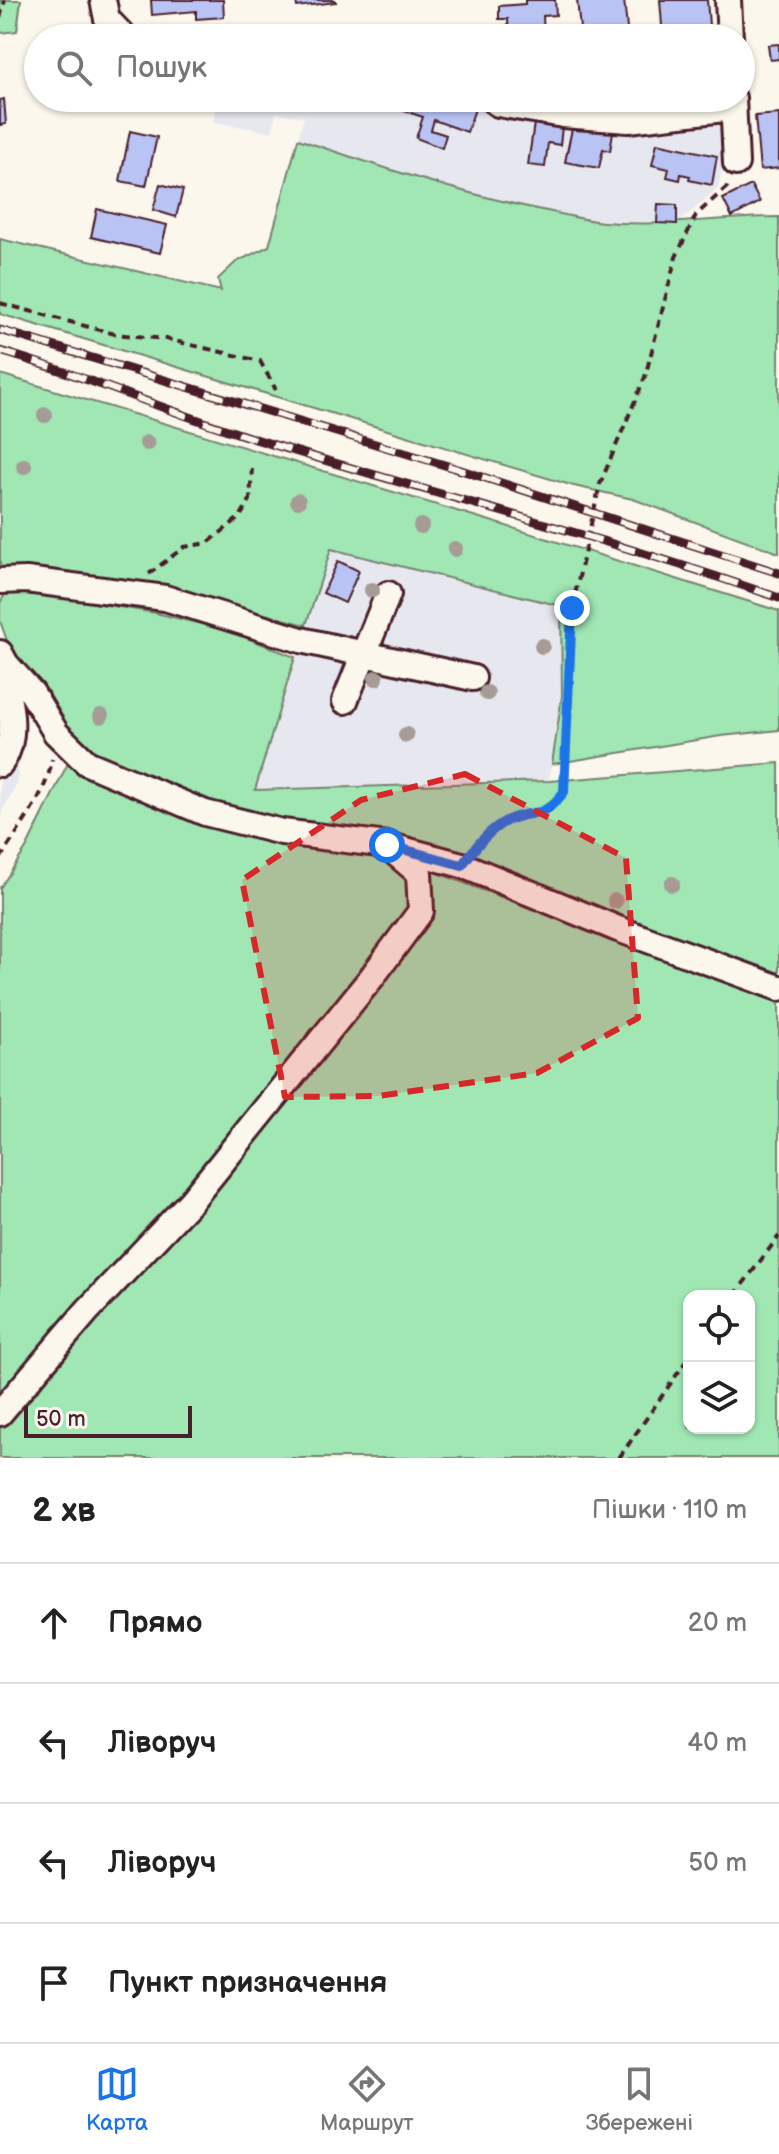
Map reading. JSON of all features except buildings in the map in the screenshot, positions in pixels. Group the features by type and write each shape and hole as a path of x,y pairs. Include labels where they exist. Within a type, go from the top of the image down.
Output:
{"street":[{"path":"103,0 107,19 112,24"},
{"path":"728,0 729,24"},
{"path":"545,112 628,120 677,112"},
{"path":"733,112 736,163"},
{"path":"0,581 26,580 165,598 301,640 473,678"},
{"path":"345,701 388,594"},
{"path":"0,653 32,693 56,733 87,763 205,813 282,832 387,845 462,865 618,929 779,988"},
{"path":"0,664 10,702 10,752 0,764"},
{"path":"0,1413 87,1311 191,1201 282,1091 421,911 419,873 387,845"}],"path":[{"path":"0,18 5,0"},
{"path":"462,865 478,843 507,821 550,810 564,792 572,608 600,484 645,377 676,257 696,215 727,187 736,163"},
{"path":"0,303 115,334 166,339 260,361 276,390"},
{"path":"131,594 154,568 184,547 208,543 240,517 250,500 252,468"},
{"path":"0,859 35,803 50,770 56,733"},
{"path":"738,1290 779,1236"},
{"path":"619,1458 686,1362"}],"highlighted area":[{"path":"465,774 626,858 638,1018 537,1073 378,1096 285,1097 242,880 361,800"}],"shaded area":[{"path":"215,112 494,112 505,117 571,129 573,124 613,132 720,122 725,156 718,188 677,224 601,222 499,201 390,171 298,139 304,117 276,113 272,132 213,122"},
{"path":"330,549 561,605 562,696 549,781 254,790"},
{"path":"0,714 22,727 17,783 0,816"}],"green space":[{"path":"0,0 21,0 17,31 0,33"},
{"path":"298,139 447,186 595,221 647,223 779,217 779,553 633,499 574,486 0,314 0,239 221,291 218,279 236,262 269,246"},
{"path":"0,374 779,611 779,730 721,736 552,764 562,696 561,606 331,549 306,625 130,581 0,570"},
{"path":"32,593 156,613 229,631 295,657 255,790 549,781 779,763 779,973 598,908 442,846 346,830 285,824 228,807 123,766 86,748 60,717 39,682 10,649 0,621 0,603 5,594"},
{"path":"67,765 206,825 368,853 435,872 779,1003 779,1458 0,1458 0,888 27,847"}],"railway":[{"path":"0,330 461,470 779,573"},
{"path":"0,351 246,436 647,554 779,598"}],"route":[{"path":"387,845 462,865 478,843 507,821 550,810 564,792 572,608"}]}
